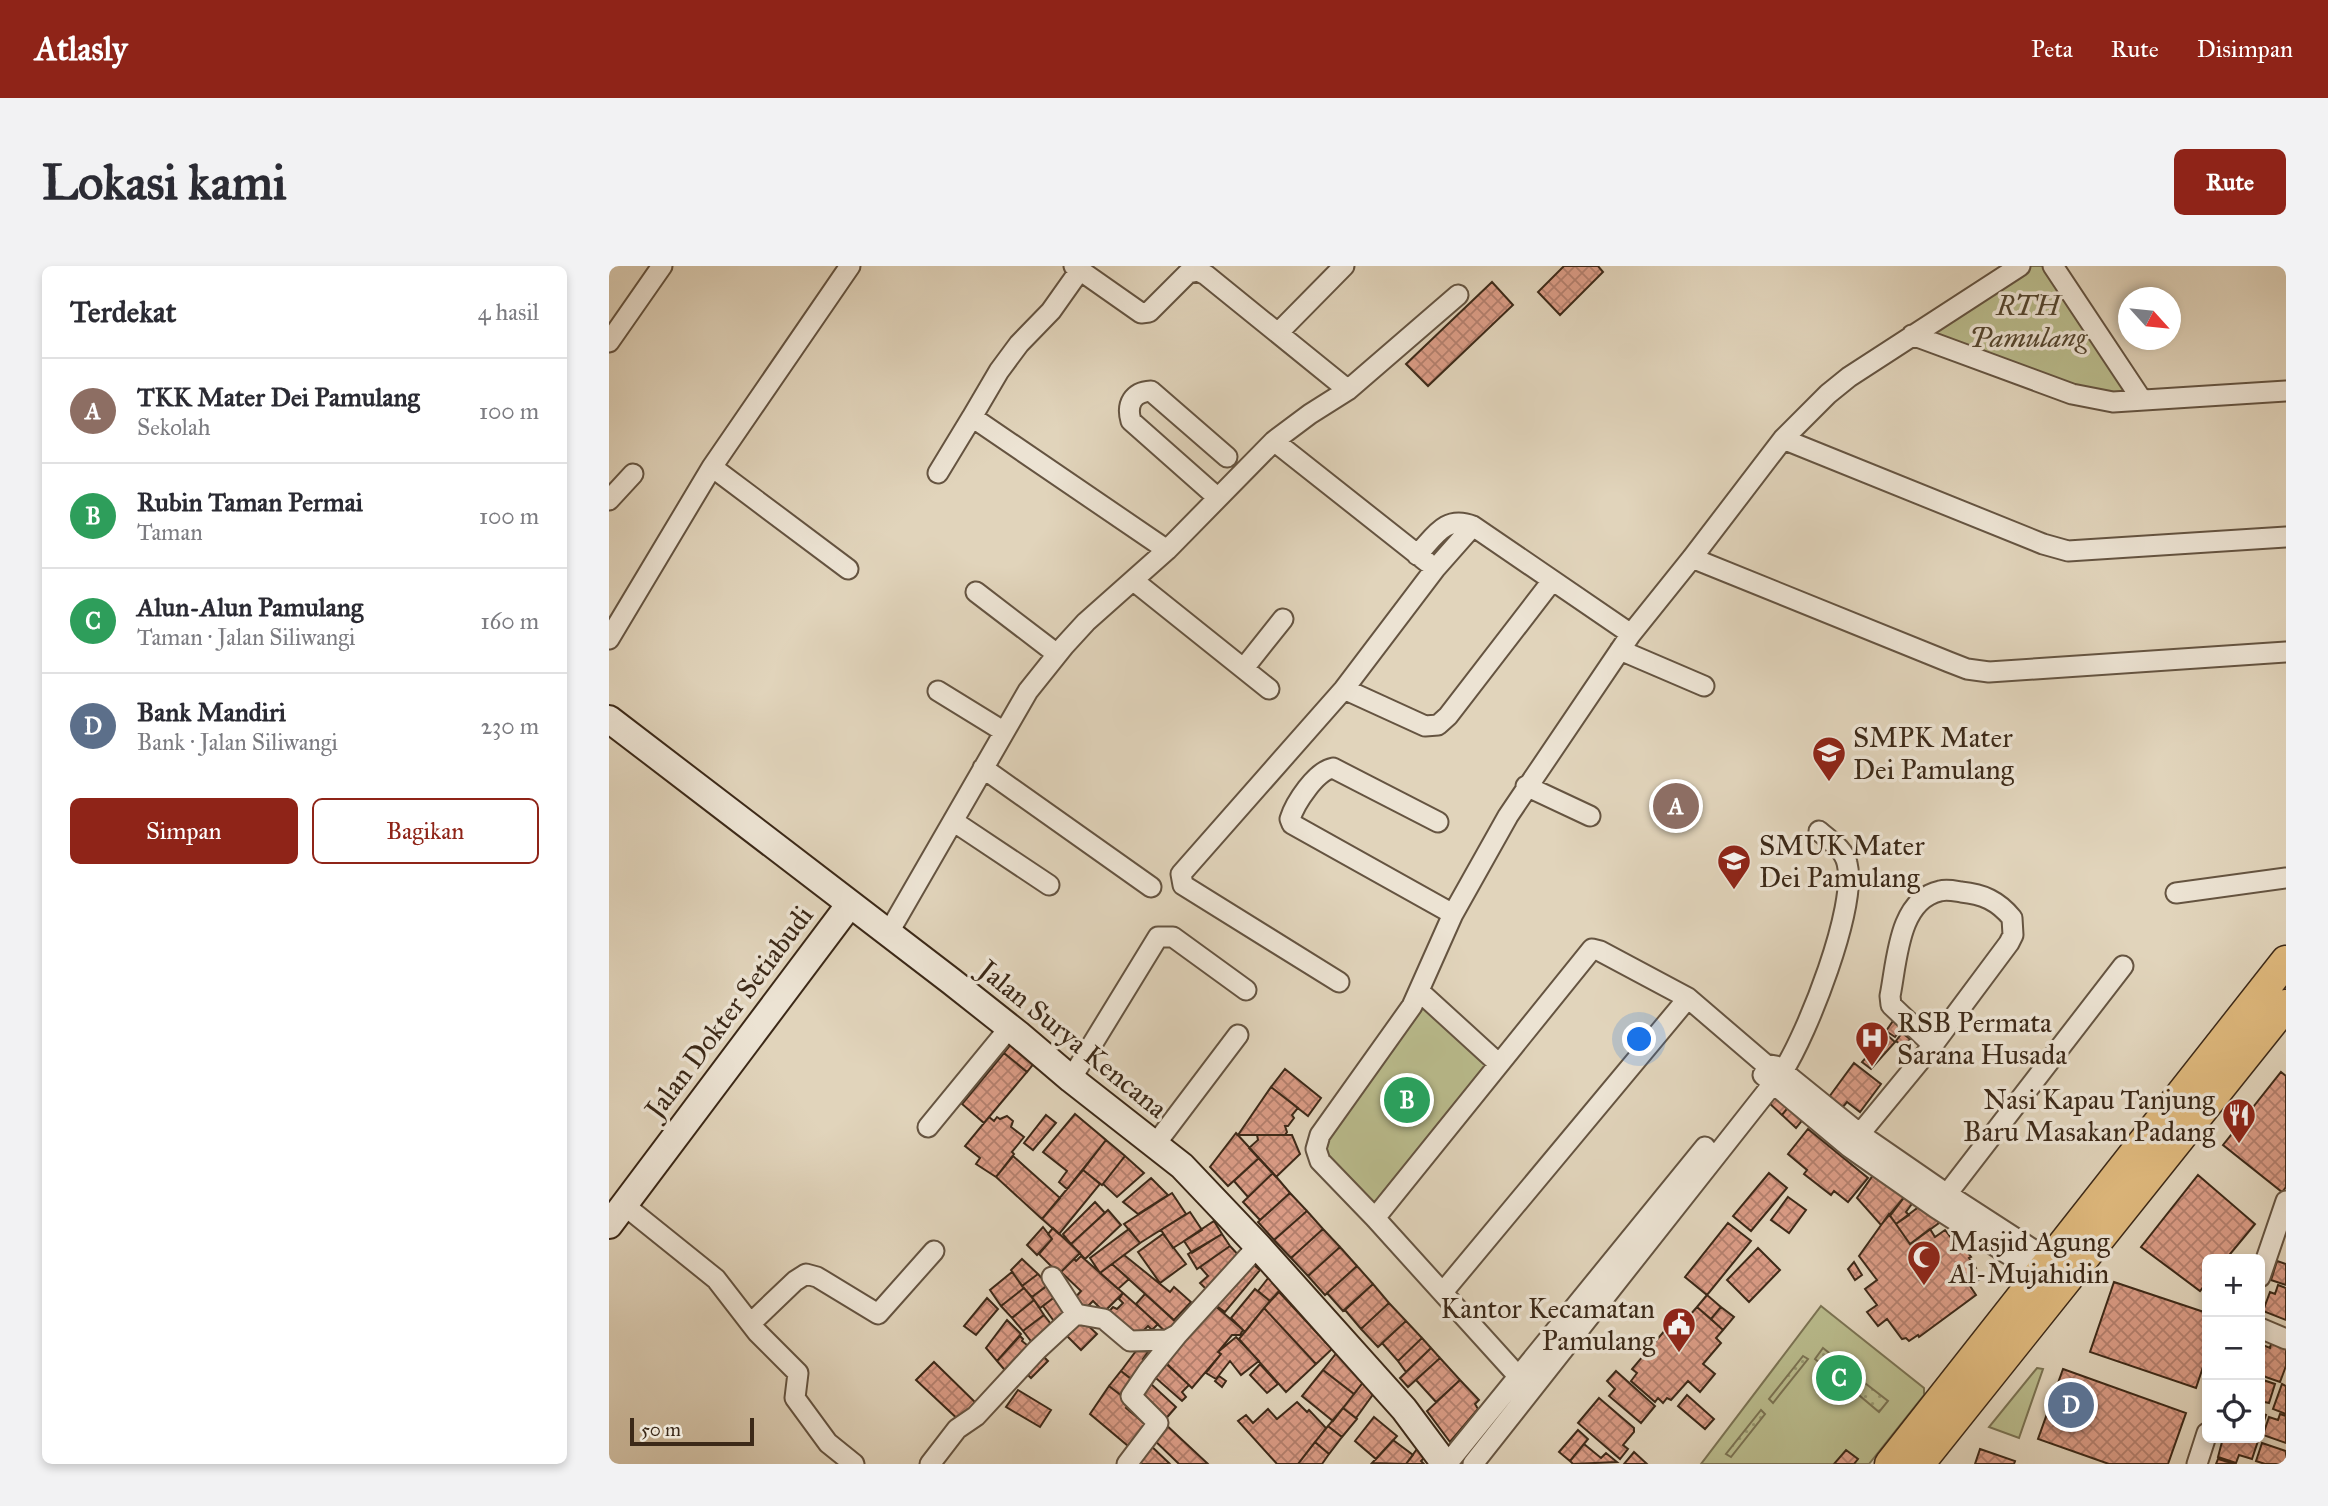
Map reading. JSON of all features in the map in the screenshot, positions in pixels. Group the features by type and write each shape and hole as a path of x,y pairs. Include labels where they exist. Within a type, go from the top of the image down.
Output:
{"main road":[{"name":"Jalan Surya Kencana","path":"609,719 889,932 1182,1166 1258,1246 1404,1409 1446,1464"},
{"name":"Jalan Dokter Setiabudi","path":"614,1216 850,904"},
{"path":"1919,1464 2278,1006 2286,961"},
{"path":"1890,1464 2044,1267 2278,1006"}],"street":[{"path":"609,342 661,266"},
{"path":"609,639 712,467 849,266"},
{"path":"1278,333 1344,266"},
{"path":"1518,1376 1321,1161 1316,1149 1320,1135 1412,1006 1453,914 1527,786 1625,642 1783,439 1819,402 1849,377 2020,266"},
{"path":"2053,266 2142,400"},
{"path":"938,473 999,371 1019,344 1051,311 1077,268 1141,313 1149,312 1188,273 1200,268 1348,390"},
{"path":"889,932 1003,732 1028,691 1057,654 1086,622 1167,550 1274,441 1348,390 1458,295"},
{"path":"1912,335 2072,394 2113,402 2286,391"},
{"path":"1218,498 1131,421 1128,411 1130,404 1136,395 1151,391 1227,457"},
{"path":"972,417 1167,550"},
{"path":"1783,439 2031,539 2068,551 2286,537"},
{"path":"1274,441 1436,569"},
{"path":"712,467 848,569"},
{"path":"609,500 633,474"},
{"path":"1417,555 1446,525 1461,521 1473,526 1552,581 1625,642 1704,686"},
{"path":"1339,982 1183,885 1181,874 1344,689 1436,569 1473,526"},
{"path":"1692,558 1967,669 1989,673 2286,652"},
{"path":"1134,581 1269,689"},
{"path":"1344,689 1425,726 1438,724 1448,716 1552,581"},
{"path":"976,592 1057,654"},
{"path":"1244,668 1283,619"},
{"path":"938,691 1003,732"},
{"path":"983,768 1150,887"},
{"path":"1438,822 1333,768 1324,769 1316,776 1290,819 1292,824 1453,914"},
{"path":"1527,786 1590,816"},
{"path":"953,821 1049,885"},
{"path":"1473,1464 1593,1297 1771,1074 1795,1052 1825,980 1849,892 1847,863 1841,850 1819,831"},
{"path":"2176,893 2286,878"},
{"path":"1854,1140 1933,1045 2013,935 2012,918 1996,902 1979,894 1942,890 1931,894 1914,907 1902,936 1890,996 1891,1005 1933,1045"},
{"path":"1071,1079 1158,937 1173,937 1246,990"},
{"path":"1375,1217 1592,949 1688,998 1771,1074 1854,1140 1941,1201 2044,1267"},
{"path":"1941,1201 2123,965"},
{"path":"1419,991 1499,1064"},
{"path":"1443,1292 1688,998"},
{"path":"928,1128 1010,1027"},
{"path":"1154,1146 1238,1035"},
{"path":"2265,1262 2286,1201"},
{"path":"614,1216 716,1279 751,1323 798,1373 795,1398 828,1443 854,1464"},
{"path":"1127,1464 1158,1423 1131,1396 1178,1334 1258,1246"},
{"path":"751,1323 806,1274 817,1277 878,1314 934,1251"},
{"path":"1052,1277 1076,1314 1104,1319 1130,1341 1167,1340 1178,1334"},
{"path":"1446,1464 1518,1376 1593,1297"},
{"path":"930,1464 957,1429 976,1416 1037,1350 1076,1314"},
{"path":"2265,1330 2286,1339"},
{"path":"2197,1464 2204,1443"}],"green space":[{"name":"RTH Pamulang","path":"2020,266 2053,266 2142,399 2097,400 1912,335"},
{"path":"1419,991 1499,1064 1375,1218 1320,1161 1320,1135"},
{"path":"1821,1306 1924,1388 1924,1395 1869,1464 1701,1464"},
{"path":"1823,1348 1849,1369 1841,1380 1815,1359"},
{"path":"1803,1356 1808,1359 1773,1403 1769,1399"},
{"path":"2037,1368 2043,1369 2019,1438 1989,1427"},
{"path":"1861,1380 1888,1401 1879,1412 1853,1390"},
{"path":"1761,1410 1765,1414 1731,1457 1726,1454"}],"building":[{"path":"1564,266 1598,266 1603,272 1560,315 1538,292"},
{"path":"1492,282 1513,305 1428,386 1406,364"},
{"path":"1893,1021 1902,1028 1895,1037 1886,1031"},
{"path":"1902,1033 1910,1039 1904,1047 1896,1041"},
{"path":"1886,1034 1895,1042 1871,1069 1862,1062"},
{"path":"1012,1043 1035,1062 1027,1072 1004,1053"},
{"path":"1004,1053 1027,1072 984,1123 962,1104"},
{"path":"1854,1063 1881,1084 1860,1112 1847,1102 1842,1108 1829,1097"},
{"path":"1285,1069 1321,1098 1308,1116 1271,1087"},
{"path":"2281,1072 2286,1076 2286,1187 2282,1192 2223,1145"},
{"path":"1271,1087 1298,1108 1292,1115 1294,1118 1285,1126 1285,1135 1238,1135"},
{"path":"1777,1093 1790,1105 1782,1115 1768,1102"},
{"path":"1790,1105 1804,1118 1796,1128 1782,1115"},
{"path":"1075,1114 1106,1140 1067,1189 1059,1182 1067,1171 1043,1152"},
{"path":"1046,1115 1056,1123 1033,1150 1024,1143"},
{"path":"1007,1116 1013,1121 1011,1127 1024,1137 996,1177 976,1164 980,1158 965,1146 989,1117 994,1121 997,1117 1000,1119"},
{"path":"1808,1129 1868,1178 1848,1202 1834,1191 1831,1195 1804,1174 1807,1170 1788,1154"},
{"path":"1236,1133 1259,1158 1228,1186 1210,1167"},
{"path":"1257,1135 1292,1135 1300,1154 1276,1177 1249,1148 1258,1140"},
{"path":"1106,1140 1125,1156 1102,1185 1083,1170"},
{"path":"1013,1156 1060,1198 1042,1219 996,1177"},
{"path":"1125,1156 1144,1173 1117,1197 1103,1184"},
{"path":"1259,1158 1273,1173 1248,1197 1234,1181"},
{"path":"1083,1170 1100,1184 1059,1234 1042,1219"},
{"path":"1876,1171 1906,1195 1881,1225 1857,1198"},
{"path":"1273,1173 1290,1193 1260,1220 1243,1202"},
{"path":"1769,1173 1787,1188 1751,1231 1733,1216"},
{"path":"2198,1175 2255,1224 2230,1254 2202,1254 2200,1291 2141,1247"},
{"path":"1151,1178 1168,1195 1138,1214 1123,1202"},
{"path":"1172,1193 1186,1214 1140,1243 1124,1224"},
{"path":"1290,1193 1307,1211 1274,1240 1258,1222"},
{"path":"1906,1195 1914,1201 1906,1212 1909,1215 1896,1224 1890,1216"},
{"path":"1788,1197 1806,1210 1789,1233 1771,1220"},
{"path":"1095,1202 1105,1213 1071,1244 1063,1234"},
{"path":"1924,1203 1939,1223 1910,1244 1896,1224"},
{"path":"1108,1210 1121,1225 1085,1259 1071,1244"},
{"path":"1307,1211 1323,1229 1291,1258 1274,1240"},
{"path":"1190,1212 1202,1230 1173,1248 1161,1230"},
{"name":"Masjid Agung Al-Mujahidin","path":"1889,1214 1910,1244 1930,1229 1935,1237 1945,1230 1971,1257 1969,1258 1976,1268 1973,1270 1980,1279 1970,1286 1976,1295 1919,1337 1918,1335 1909,1341 1902,1339 1887,1319 1878,1326 1867,1312 1877,1305 1865,1289 1877,1280 1859,1256"},
{"path":"1214,1221 1222,1234 1192,1253 1184,1241"},
{"path":"1728,1223 1751,1241 1707,1295 1685,1277"},
{"path":"1043,1227 1052,1239 1037,1255 1027,1245"},
{"path":"1053,1228 1080,1253 1059,1274 1039,1254 1052,1239 1048,1234"},
{"path":"1129,1229 1140,1243 1100,1273 1090,1258"},
{"path":"1323,1229 1340,1247 1308,1276 1291,1258"},
{"path":"1163,1234 1186,1264 1160,1283 1138,1252"},
{"path":"1222,1234 1230,1246 1197,1269 1188,1254"},
{"path":"1230,1246 1242,1259 1211,1294 1200,1283 1208,1276 1200,1267"},
{"path":"1340,1247 1357,1266 1325,1295 1308,1276"},
{"path":"1758,1248 1780,1270 1749,1302 1727,1280"},
{"path":"1124,1255 1170,1292 1174,1287 1191,1302 1174,1320 1112,1264"},
{"path":"1081,1256 1123,1293 1104,1312 1093,1301 1085,1309 1074,1299 1081,1291 1061,1272"},
{"path":"1022,1259 1038,1274 1022,1286 1011,1270"},
{"path":"2277,1261 2286,1264 2286,1285 2271,1280"},
{"path":"1250,1262 1260,1270 1225,1312 1214,1304"},
{"path":"1854,1262 1862,1275 1855,1280 1848,1269"},
{"path":"1112,1264 1129,1279 1118,1289 1100,1273"},
{"path":"1357,1266 1373,1284 1343,1311 1327,1293"},
{"path":"1012,1272 1024,1288 1001,1306 990,1290"},
{"path":"1038,1274 1048,1285 1032,1297 1022,1286"},
{"path":"1269,1277 1281,1289 1270,1301 1258,1291"},
{"path":"2114,1282 2202,1311 2202,1370 2196,1388 2090,1352"},
{"path":"1373,1284 1389,1303 1361,1329 1345,1310"},
{"path":"1048,1285 1056,1296 1040,1308 1032,1297"},
{"path":"2278,1285 2286,1288 2286,1320 2265,1312 2270,1292 2275,1294"},
{"path":"1024,1288 1034,1300 1012,1318 1001,1306"},
{"path":"1255,1289 1270,1301 1245,1332 1231,1318"},
{"path":"1279,1292 1332,1349 1316,1364 1264,1308"},
{"path":"1123,1293 1158,1324 1152,1330 1148,1326 1139,1335 1105,1316 1113,1307 1117,1309 1123,1303 1119,1299"},
{"path":"1145,1294 1179,1325 1169,1335 1136,1304"},
{"path":"1707,1295 1721,1307 1711,1319 1697,1307"},
{"path":"1056,1296 1069,1314 1056,1324 1043,1306"},
{"path":"987,1298 998,1309 976,1335 964,1326"},
{"path":"1034,1300 1044,1315 1023,1331 1012,1318"},
{"path":"1212,1303 1243,1330 1240,1335 1232,1335 1218,1352 1221,1354 1192,1388 1161,1358"},
{"path":"1389,1303 1406,1321 1378,1347 1361,1329"},
{"name":"Kantor Kecamatan Pamulang","path":"1697,1307 1723,1330 1716,1338 1721,1343 1703,1364 1715,1374 1700,1392 1688,1381 1671,1400 1667,1398 1663,1403 1658,1398 1655,1402 1631,1381 1637,1373 1632,1369 1683,1309 1690,1315"},
{"path":"1721,1307 1734,1317 1723,1330 1711,1319"},
{"path":"1264,1308 1316,1364 1286,1392 1239,1339"},
{"path":"1044,1315 1054,1328 1034,1345 1023,1331"},
{"path":"1080,1318 1097,1334 1081,1350 1064,1333"},
{"path":"1007,1320 1021,1334 997,1361 986,1348"},
{"path":"1406,1321 1422,1338 1398,1361 1382,1343"},
{"path":"1020,1336 1032,1349 1009,1375 997,1361"},
{"path":"1236,1337 1259,1361 1241,1375 1230,1361 1216,1379 1206,1373 1221,1354 1218,1352"},
{"path":"1422,1338 1431,1348 1406,1372 1398,1361"},
{"path":"2272,1340 2286,1345 2286,1366 2280,1382 2265,1377 2265,1346 2270,1348"},
{"path":"1142,1343 1150,1349 1143,1359 1150,1364 1136,1383 1121,1371"},
{"path":"1431,1348 1440,1358 1408,1387 1400,1378"},
{"path":"1338,1351 1364,1381 1354,1394 1323,1370"},
{"path":"1040,1353 1048,1361 1031,1378 1023,1370"},
{"path":"1440,1358 1460,1380 1436,1402 1416,1380"},
{"path":"1162,1360 1189,1385 1182,1392 1186,1397 1182,1401 1149,1372"},
{"path":"934,1362 979,1406 962,1423 916,1380"},
{"path":"1260,1364 1278,1384 1267,1393 1250,1375"},
{"path":"2063,1369 2186,1413 2168,1464 2109,1464 2038,1439"},
{"path":"1323,1370 1354,1394 1333,1421 1302,1396"},
{"path":"1121,1371 1138,1384 1126,1399 1109,1386"},
{"path":"1616,1371 1655,1406 1641,1423 1609,1396 1615,1389 1607,1381"},
{"path":"1219,1376 1226,1381 1222,1387 1215,1381"},
{"path":"1460,1380 1479,1400 1475,1404 1478,1409 1450,1442 1427,1411"},
{"path":"1364,1381 1374,1393 1356,1418 1343,1408"},
{"path":"2265,1381 2275,1384 2269,1403 2265,1402"},
{"path":"1151,1384 1176,1407 1163,1422 1134,1394"},
{"path":"2282,1384 2286,1386 2286,1414 2273,1409"},
{"path":"1109,1386 1131,1403 1126,1408 1151,1429 1134,1451 1090,1414"},
{"path":"1018,1390 1051,1410 1040,1427 1006,1407"},
{"path":"1687,1395 1714,1419 1705,1429 1678,1406"},
{"path":"1599,1398 1634,1428 1634,1432 1623,1445 1628,1449 1620,1459 1578,1423"},
{"path":"1297,1402 1326,1428 1298,1464 1277,1464 1238,1421 1246,1415 1253,1423 1268,1409 1277,1419"},
{"path":"1343,1408 1357,1419 1342,1437 1328,1426"},
{"path":"2280,1414 2286,1416 2286,1443 2265,1436 2269,1417 2278,1420"},
{"path":"1374,1417 1397,1436 1376,1459 1355,1441"},
{"path":"1163,1422 1208,1464 1179,1464 1151,1437"},
{"path":"1328,1426 1342,1437 1329,1454 1315,1442"},
{"path":"1578,1430 1588,1439 1570,1461 1559,1452"},
{"path":"1393,1440 1413,1455 1406,1464 1372,1463"},
{"path":"1315,1442 1329,1454 1322,1464 1298,1464"},
{"path":"1148,1443 1170,1464 1133,1464"},
{"path":"2222,1443 2257,1443 2252,1459 2239,1455 2236,1463 2218,1457"},
{"path":"2262,1443 2286,1451 2286,1464 2256,1461"},
{"path":"1584,1444 1601,1458 1606,1453 1617,1462 1573,1464 1570,1461"},
{"path":"1417,1449 1425,1457 1421,1461 1424,1464 1406,1464"},
{"path":"1980,1449 2015,1461 2014,1464 1975,1464"},
{"path":"1846,1450 1858,1459 1854,1464 1834,1464"},
{"path":"1634,1452 1647,1464 1624,1464"},
{"path":"2218,1459 2235,1464 2216,1464"}],"place":[{"name":"SMPK Mater Dei Pamulang","path":"1829,783"},
{"name":"TKK Mater Dei Pamulang","path":"1676,806"},
{"name":"SMUK Mater Dei Pamulang","path":"1734,891"},
{"name":"RSB Permata Sarana Husada","path":"1872,1068"},
{"name":"Rubin Taman Permai","path":"1407,1100"},
{"name":"Nasi Kapau Tanjung Baru Masakan Padang","path":"2239,1145"},
{"name":"Masjid Agung Al-Mujahidin","path":"1924,1287"},
{"name":"Kantor Kecamatan Pamulang","path":"1679,1354"},
{"name":"Alun-Alun Pamulang","path":"1839,1378"},
{"name":"Bank Mandiri","path":"2071,1405"}]}
